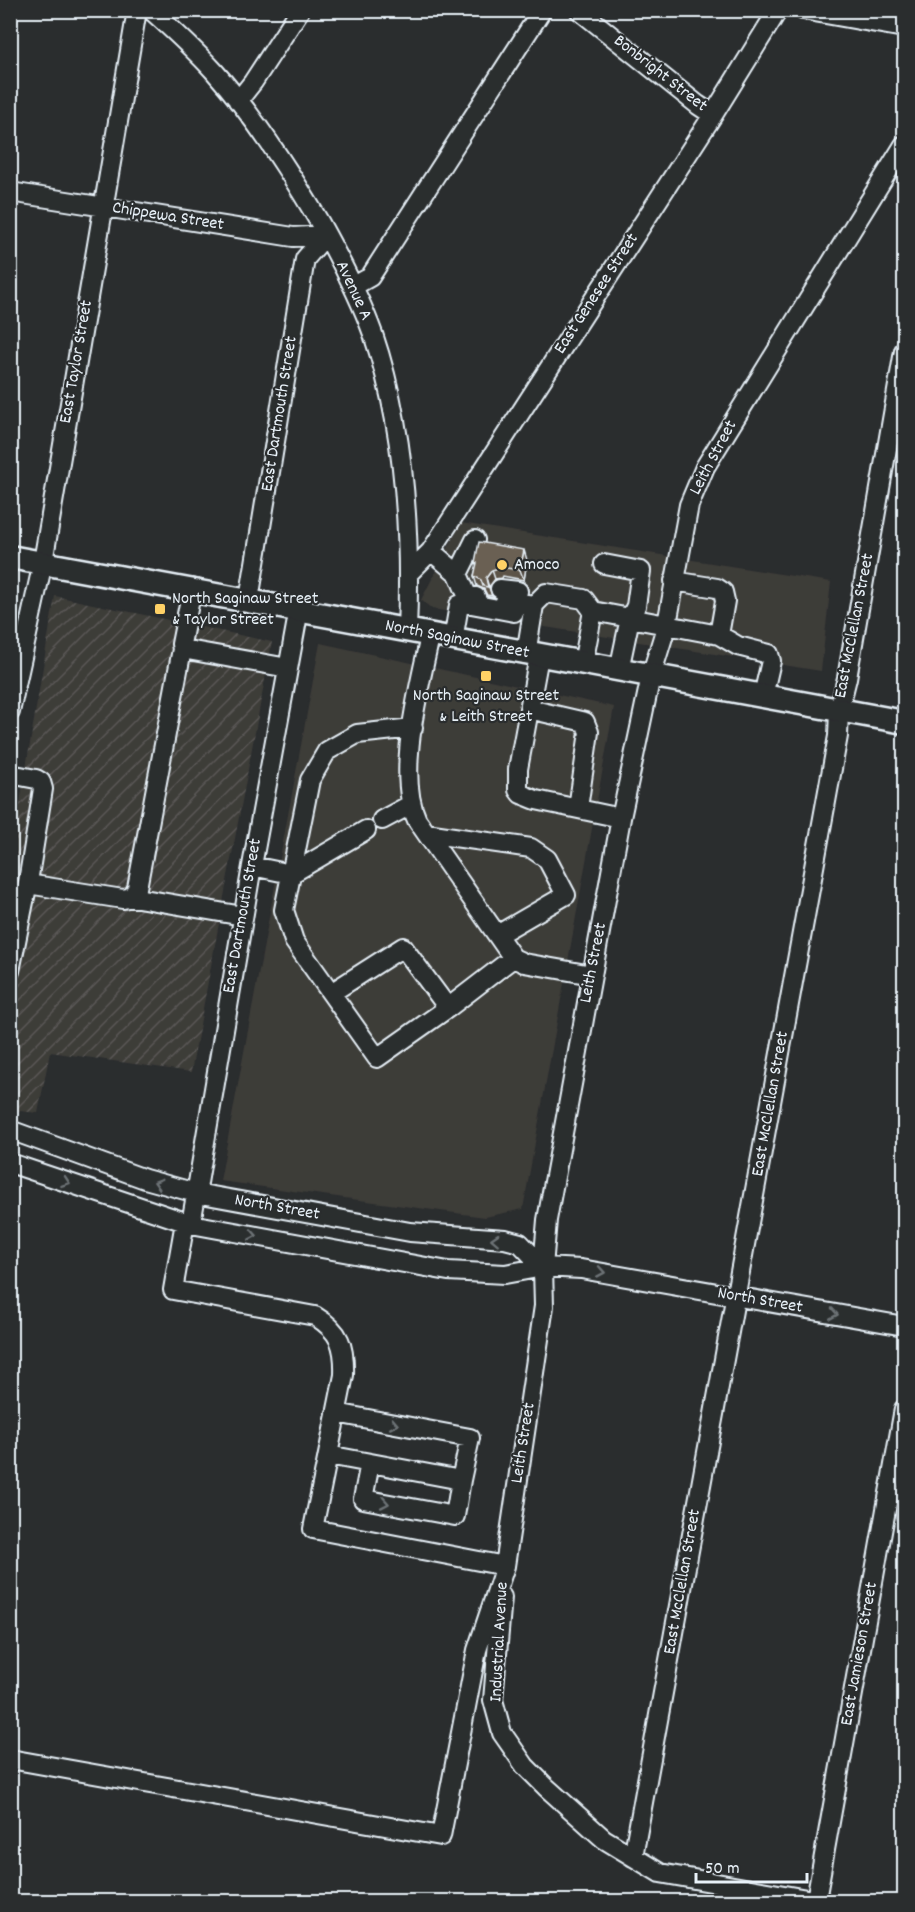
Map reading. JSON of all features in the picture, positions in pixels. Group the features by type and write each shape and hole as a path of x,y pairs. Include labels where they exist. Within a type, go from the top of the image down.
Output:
{"main road":[{"name":"North Saginaw Street","path":"10,557 904,722"}],"street":[{"name":"East Taylor Street","path":"10,712 43,562 137,10"},
{"name":"Avenue A","path":"152,10 214,71 264,133 289,171 354,286 373,334 385,377 398,440 409,573 407,631"},
{"path":"238,101 300,10"},
{"path":"354,286 370,277 542,10"},
{"name":"Bonbright Street","path":"579,10 713,115"},
{"name":"East Genesee Street","path":"409,573 431,551 713,115 778,10"},
{"path":"803,10 904,28"},
{"name":"Leith Street","path":"10,1759 441,1836 477,1650 505,1566 544,1306 543,1267 547,1220 621,818 651,676 667,624 689,505 705,467 904,146"},
{"name":"Chippewa Street","path":"10,192 293,237 326,235"},
{"name":"East Dartmouth Street","path":"249,600 305,260 326,235"},
{"name":"East McClellan Street","path":"633,1857 838,736 838,710 847,678 904,351"},
{"path":"458,574 475,540"},
{"path":"431,551 458,574 472,595 514,612 512,599"},
{"path":"604,564 641,571 636,606 630,618 619,670"},
{"path":"674,581 717,588 723,592 724,601 719,634"},
{"path":"132,897 137,888 192,589"},
{"path":"512,599 546,593 584,599 593,611 719,634 738,646 768,654 771,661 763,696"},
{"path":"453,640 459,605 472,595"},
{"path":"512,599 532,655 529,709 518,769 518,790 521,794 537,800 621,818"},
{"name":"East Dartmouth Street","path":"299,609 243,916 196,1193 173,1290 315,1316 329,1324 340,1340 345,1356 344,1375 336,1413"},
{"path":"583,664 593,611"},
{"path":"430,636 415,708 407,770 410,806 426,833 513,958 524,963 592,975"},
{"path":"182,650 288,668"},
{"path":"529,709 585,722 589,732 578,808"},
{"path":"413,728 357,734 327,751 310,780 284,910 294,940 377,1058 513,958"},
{"path":"10,774 36,779 42,782 43,789 28,882 10,971"},
{"path":"252,866 291,874 410,806"},
{"path":"426,833 531,848 547,859 566,895 497,935"},
{"path":"28,882 34,885 123,899 132,897 243,916"},
{"path":"331,993 403,947 448,1008"},
{"name":"North Street","path":"10,1130 146,1179 196,1193 410,1233 505,1239 520,1243 543,1267"},
{"name":"North Street","path":"10,1163 188,1223 448,1271 505,1274 543,1267 580,1269 904,1326"},
{"name":"East Jamieson Street","path":"820,1901 904,1409"},
{"path":"370,1463 363,1499 455,1516 470,1438 336,1413 313,1529 505,1566"},
{"path":"328,1455 461,1480"},
{"name":"Industrial Avenue","path":"505,1566 494,1700 502,1733 525,1766 604,1839 660,1874 820,1901"}],"shaded area":[{"path":"461,523 831,582 821,671 432,609 421,600"},
{"path":"55,596 272,642 191,1072 50,1052 38,1113 11,1110 11,856"},
{"path":"320,643 614,707 523,1209 485,1217 220,1181"}],"building":[{"path":"479,542 524,550 520,570 499,567 492,570 486,578 488,587 483,586 481,580 474,576"}],"place":[{"name":"Amoco","path":"502,565"},
{"name":"North Saginaw Street & Taylor Street","path":"160,609"},
{"name":"North Saginaw Street & Leith Street","path":"486,676"}]}
